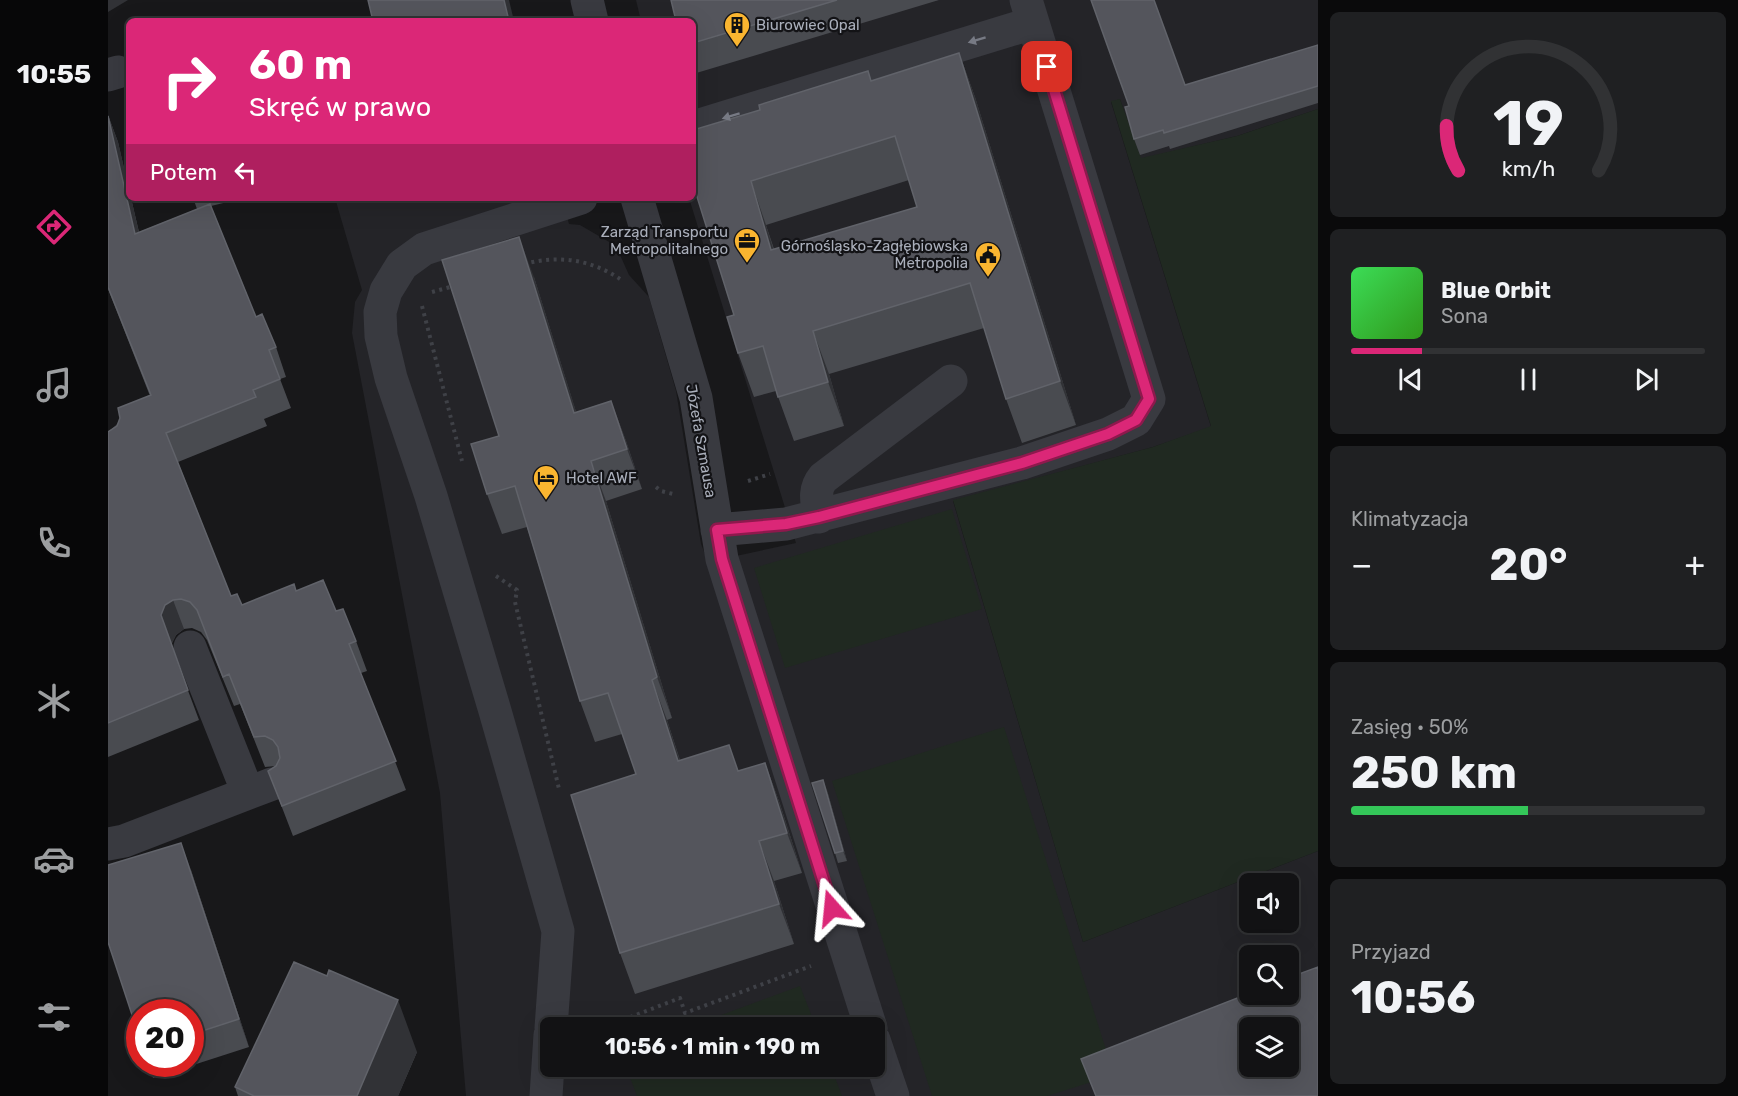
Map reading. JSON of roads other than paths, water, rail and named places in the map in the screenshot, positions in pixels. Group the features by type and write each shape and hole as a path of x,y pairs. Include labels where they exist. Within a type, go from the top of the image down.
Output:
{"lane":[{"path":"587,0 591,18"},
{"path":"696,126 1029,12 1149,399 1136,420 1108,434 1022,463 819,517 786,524 717,530"},
{"path":"552,1017 558,931 431,495 391,378 381,336 380,312 386,291 402,265 424,249 571,201"},
{"name":"Józefa Szmausa","path":"638,201 696,398 722,559 867,1017"},
{"path":"819,517 817,485 823,478 951,381"},
{"path":"108,844 124,841 260,788 190,647"},
{"path":"885,1074 892,1096"},
{"path":"546,1096 547,1077"}],"place":[{"name":"Biurowiec Opal","path":"737,48"},
{"name":"Zarząd Transportu Metropolitalnego","path":"747,264"},
{"name":"Górnośląsko-Zagłębiowska Metropolia","path":"988,278"},
{"name":"Hotel AWF","path":"546,501"}]}
